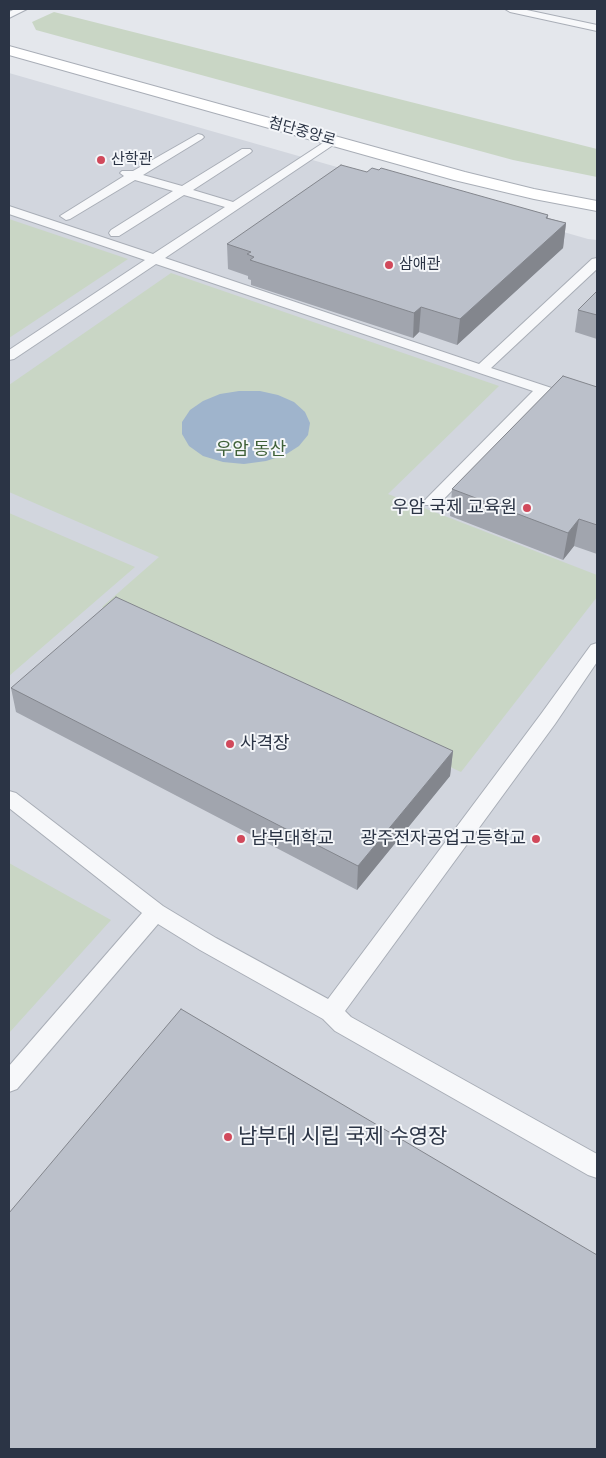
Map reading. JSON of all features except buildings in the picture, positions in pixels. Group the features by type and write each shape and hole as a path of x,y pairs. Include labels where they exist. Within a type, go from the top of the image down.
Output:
{"street":[{"name":"첨단중앙로","path":"9,50 460,176 534,194 597,206"}],"lane":[{"path":"9,15 22,9"},
{"path":"510,9 597,28"},
{"path":"66,216 198,137"},
{"path":"9,356 333,141"},
{"path":"115,233 246,151"},
{"path":"118,170 234,206"},
{"path":"9,210 597,408"},
{"path":"482,369 597,262"},
{"path":"432,502 543,389"},
{"path":"331,1012 548,719 597,649"},
{"path":"9,798 156,912 208,944 331,1012 344,1024 597,1167"},
{"path":"9,1082 156,912"}],"shaded area":[{"name":"남부대학교","path":"9,73 597,240 597,1449 9,1449"}],"green space":[{"path":"54,12 597,149 597,177 513,160 36,30 32,22"},
{"path":"9,219 128,259 9,338"},
{"name":"우암 동산","path":"171,273 499,386 388,494 597,575 597,597 461,772 102,607 159,557 9,492 9,385"},
{"path":"9,513 135,567 9,676"},
{"path":"9,863 111,920 9,1033"}],"water":[{"path":"239,391 260,391 278,395 294,402 305,412 310,423 308,435 299,446 285,455 266,461 244,464 223,462 203,456 189,446 182,434 182,422 190,410 203,401 220,394"}],"place":[{"name":"산학관","path":"101,160"},
{"name":"삼애관","path":"389,265"},
{"name":"우암 국제 교육원","path":"527,508"},
{"name":"사격장","path":"230,744"},
{"name":"남부대학교","path":"241,839"},
{"name":"광주전자공업고등학교","path":"536,839"},
{"name":"남부대 시립 국제 수영장","path":"228,1137"}]}
